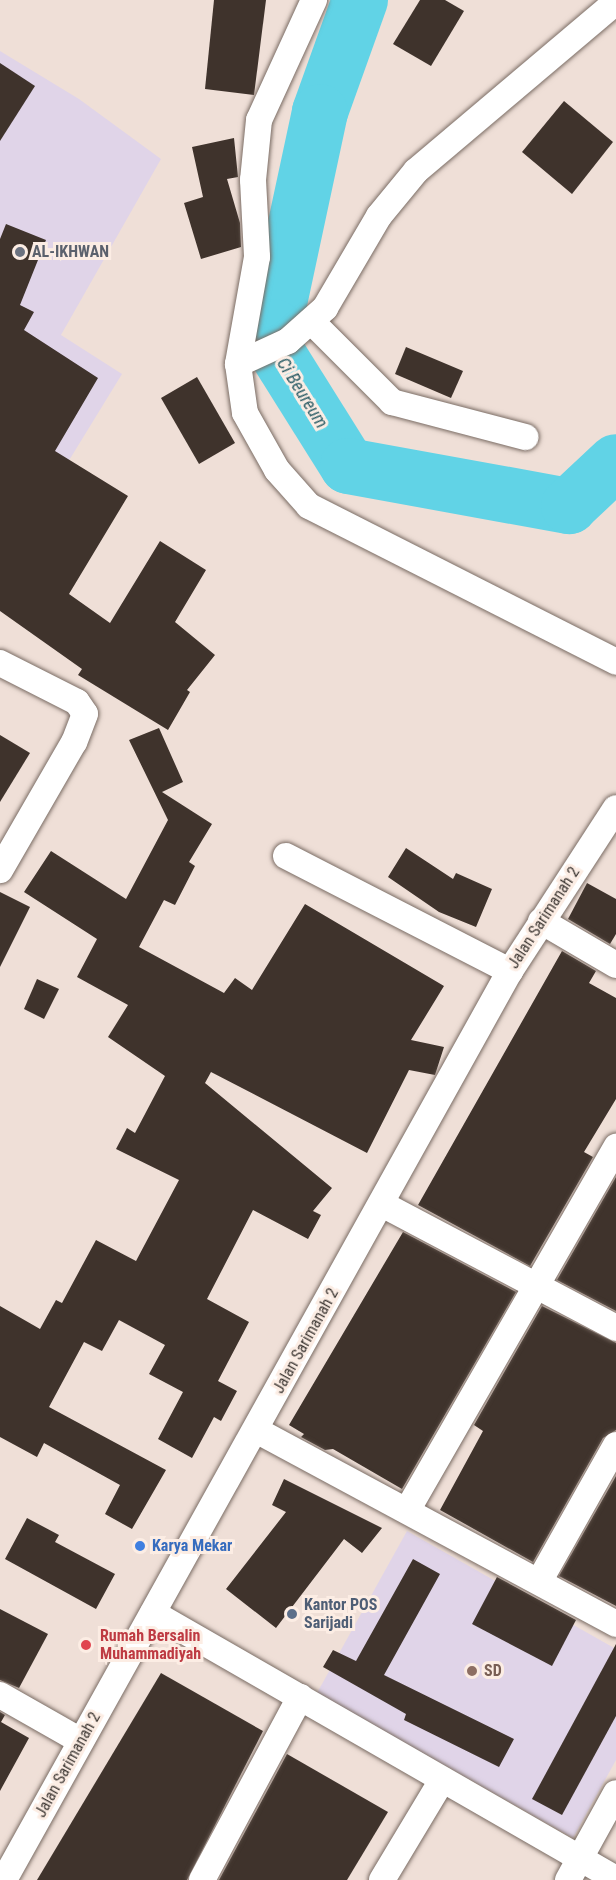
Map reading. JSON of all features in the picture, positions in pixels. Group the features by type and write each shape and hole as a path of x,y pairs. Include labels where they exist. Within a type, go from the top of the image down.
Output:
{"street":[{"path":"314,0 259,120 254,180 257,257 238,364 245,413 277,470 309,506 616,662"},
{"path":"238,364 277,346 325,308 379,216 416,171 616,2"},
{"path":"311,321 392,402 525,437"},
{"path":"0,663 84,709 74,742 0,870"},
{"name":"Jalan Sarimanah 2","path":"3,1880 510,971 616,808"},
{"path":"286,856 510,971"},
{"path":"541,921 616,965"},
{"path":"408,1509 533,1284 616,1147"},
{"path":"382,1204 616,1328"},
{"path":"256,1430 540,1580 616,1624"},
{"path":"540,1580 616,1445"},
{"path":"153,1613 442,1779 574,1869 616,1879"},
{"path":"0,1695 81,1741"},
{"path":"202,1880 300,1698"},
{"path":"382,1880 442,1779"},
{"path":"574,1869 616,1793"}],"shaded area":[{"path":"0,51 79,99 161,159 61,335 122,374 0,573"},
{"name":"SD","path":"407,1531 616,1649 616,1760 573,1838 317,1693"}],"building":[{"path":"214,0 266,0 254,95 205,89"},
{"path":"420,0 445,0 464,11 431,66 393,44"},
{"path":"0,63 35,86 0,141"},
{"path":"564,101 613,142 572,194 522,152"},
{"path":"234,138 238,177 227,179 240,223 241,247 201,259 184,203 203,197 192,147"},
{"path":"6,224 46,240 20,305 34,312 24,330 98,378 55,451 128,496 69,594 110,623 160,541 206,570 175,622 215,655 187,690 190,692 168,730 78,675 82,669 0,611 0,239"},
{"path":"406,347 463,371 451,398 395,374"},
{"path":"197,377 235,443 199,464 161,398"},
{"path":"159,728 183,782 162,792 212,824 189,862 195,866 175,905 164,900 139,947 224,993 235,978 252,990 305,904 444,986 411,1040 444,1047 435,1075 409,1070 367,1153 211,1072 205,1083 332,1188 313,1211 321,1215 308,1239 253,1210 207,1299 249,1322 218,1381 237,1391 221,1421 214,1417 192,1458 158,1439 183,1392 149,1374 165,1345 119,1320 102,1351 84,1342 49,1407 166,1470 132,1529 105,1514 120,1485 44,1443 37,1457 0,1437 0,1306 40,1329 56,1300 62,1303 96,1240 136,1261 179,1180 116,1149 127,1128 135,1133 165,1076 108,1037 128,1005 77,977 97,939 24,892 51,851 126,899 168,820 129,740"},
{"path":"0,735 30,753 0,802"},
{"path":"406,848 453,879 456,873 492,889 476,927 439,912 388,877"},
{"path":"587,883 616,899 616,934 610,944 568,919"},
{"path":"0,892 30,907 0,967"},
{"path":"562,951 596,971 589,983 616,998 616,1099 584,1152 593,1157 530,1266 418,1205"},
{"path":"37,979 59,989 44,1019 24,1009"},
{"path":"616,1177 616,1311 557,1280"},
{"path":"403,1232 516,1292 402,1489 333,1449 325,1450 301,1437 304,1434 289,1425"},
{"path":"542,1306 616,1343 616,1430 603,1438 533,1562 440,1510 483,1431 474,1425"},
{"path":"616,1476 616,1606 559,1576"},
{"path":"284,1479 382,1528 362,1553 344,1539 276,1628 226,1589 286,1512 272,1505"},
{"path":"27,1518 59,1535 55,1542 115,1574 96,1609 5,1559"},
{"path":"413,1559 440,1574 384,1675 514,1739 499,1767 404,1720 406,1714 323,1667 333,1650 356,1661"},
{"path":"497,1577 576,1620 552,1666 472,1624"},
{"path":"0,1609 48,1634 19,1688 0,1680"},
{"path":"616,1644 616,1716 562,1815 532,1799"},
{"path":"161,1673 263,1731 187,1880 37,1880"},
{"path":"0,1712 5,1715 1,1722 29,1738 0,1791"},
{"path":"287,1754 388,1812 347,1880 219,1880"}],"waterway":[{"name":"Ci Beureum","path":"360,0 320,112 274,327 277,353 348,466 569,506 616,462"}],"place":[{"name":"AL-IKHWAN","path":"20,252"},
{"name":"Karya Mekar","path":"140,1546"},
{"name":"Kantor POS Sarijadi","path":"292,1614"},
{"name":"Rumah Bersalin Muhammadiyah","path":"86,1645"},
{"name":"SD","path":"472,1671"}]}
